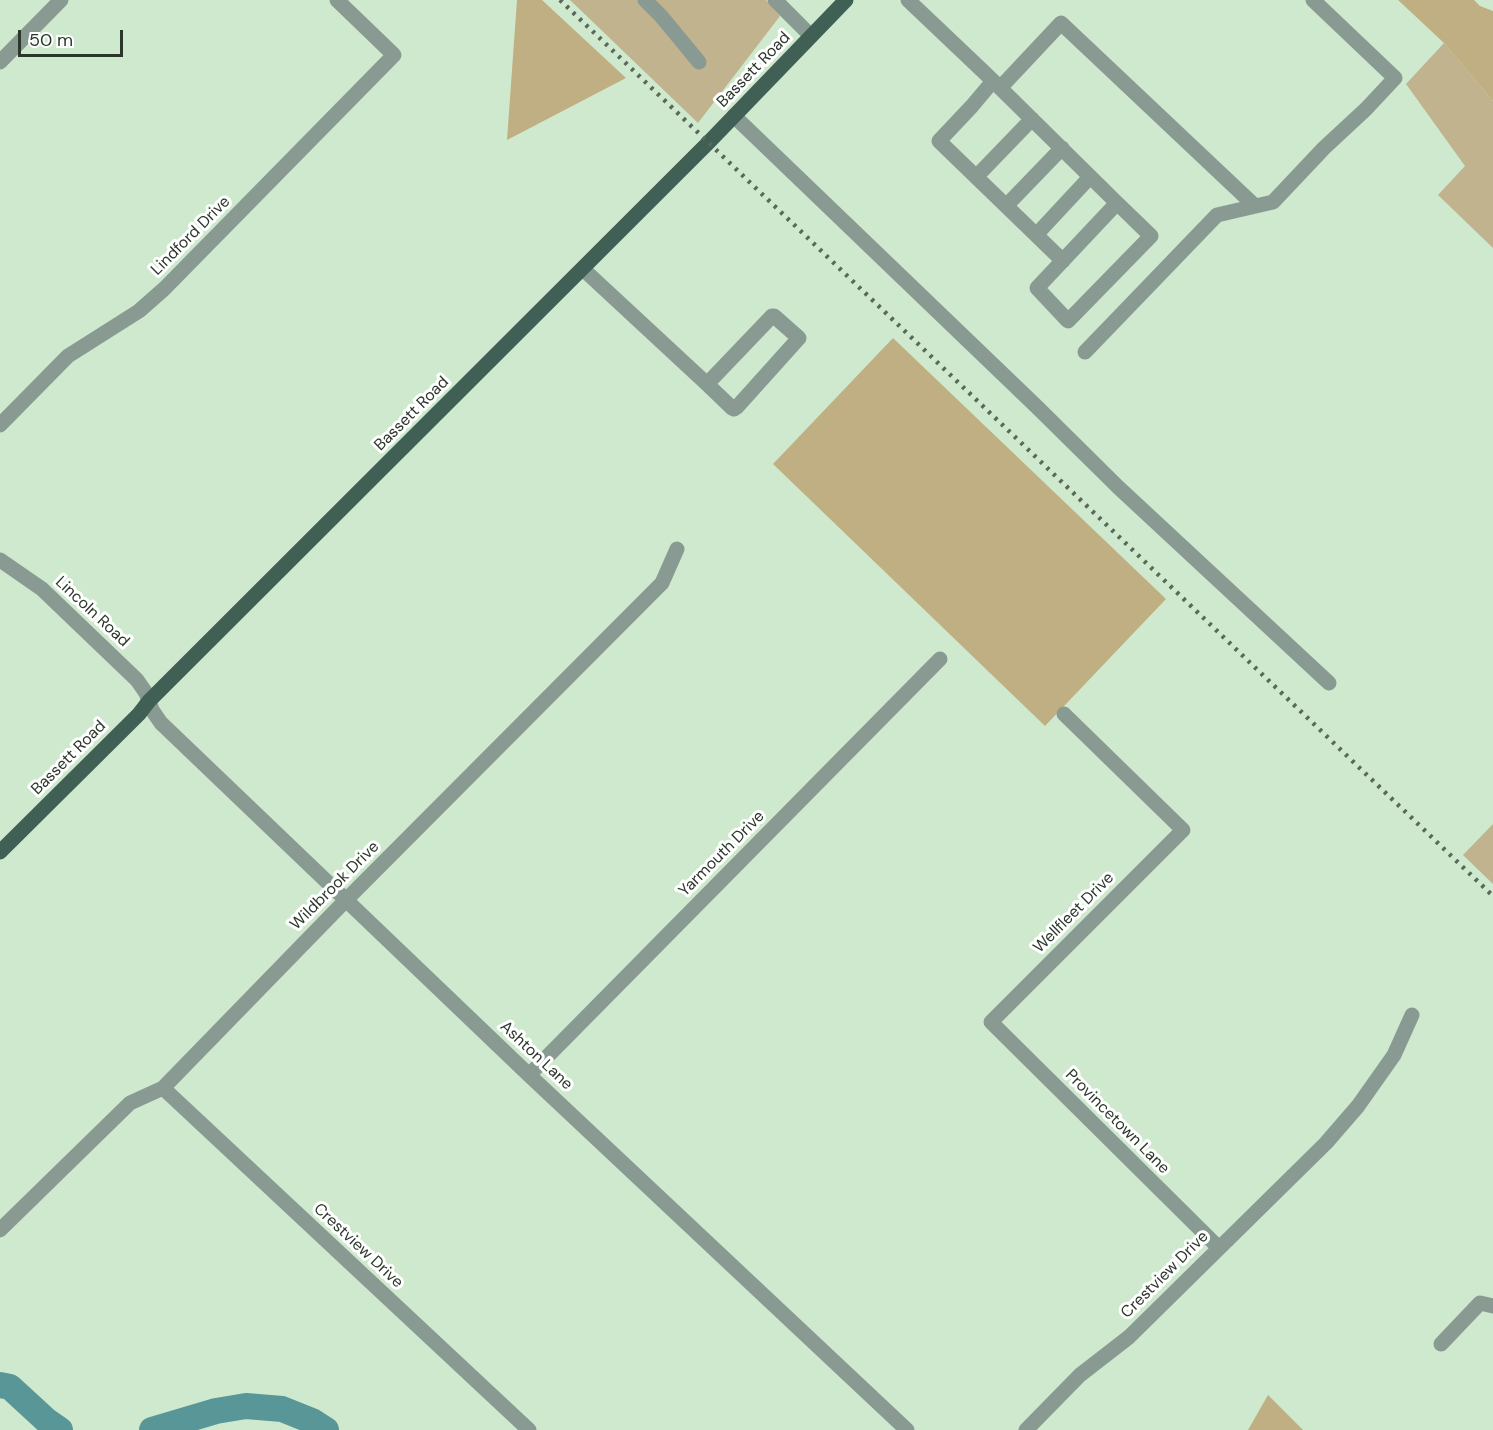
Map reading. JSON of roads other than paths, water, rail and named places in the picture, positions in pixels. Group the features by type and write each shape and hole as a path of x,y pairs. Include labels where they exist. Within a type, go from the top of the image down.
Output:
{"main road":[{"path":"811,36 846,0"},
{"name":"Bassett Road","path":"0,852 583,269 811,36"}],"street":[{"path":"0,62 61,0"},
{"name":"Lindford Drive","path":"0,426 68,356 139,311 164,289 394,55 337,0"},
{"path":"645,0 699,62"},
{"name":"Bassett Road","path":"775,0 811,36"},
{"path":"908,0 1151,236 1068,321 1038,288 1117,203"},
{"path":"1085,352 1217,215 1273,202 1395,78 1313,0"},
{"path":"1063,261 939,141 972,106 1061,23 1255,206"},
{"path":"734,116 1118,487 1329,682"},
{"path":"976,177 1032,119"},
{"path":"1006,206 1062,148"},
{"path":"1036,235 1090,177"},
{"path":"583,269 707,384 734,409 799,338 772,316 707,384"},
{"name":"Wildbrook Drive","path":"0,1230 130,1103 163,1088 346,900 662,583 677,549"},
{"name":"Lincoln Road","path":"0,560 42,589 137,680 149,701"},
{"name":"Yarmouth Drive","path":"529,1075 940,659"},
{"name":"Ashton Lane","path":"149,701 161,723 529,1075 907,1430"},
{"name":"Wellfleet Drive","path":"991,1022 1183,830 1064,714"},
{"name":"Crestview Drive","path":"1026,1430 1080,1375 1129,1337 1326,1143 1358,1106 1394,1055 1412,1015"},
{"name":"Provincetown Lane","path":"991,1022 1218,1248"},
{"name":"Crestview Drive","path":"163,1088 529,1430"},
{"path":"1441,1344 1480,1303 1493,1306"}],"waterway":[{"path":"0,1385 10,1387 60,1430"},
{"path":"152,1430 216,1411 246,1406 282,1409 312,1421 326,1430"}],"railway":[{"path":"560,0 1493,896"}]}
